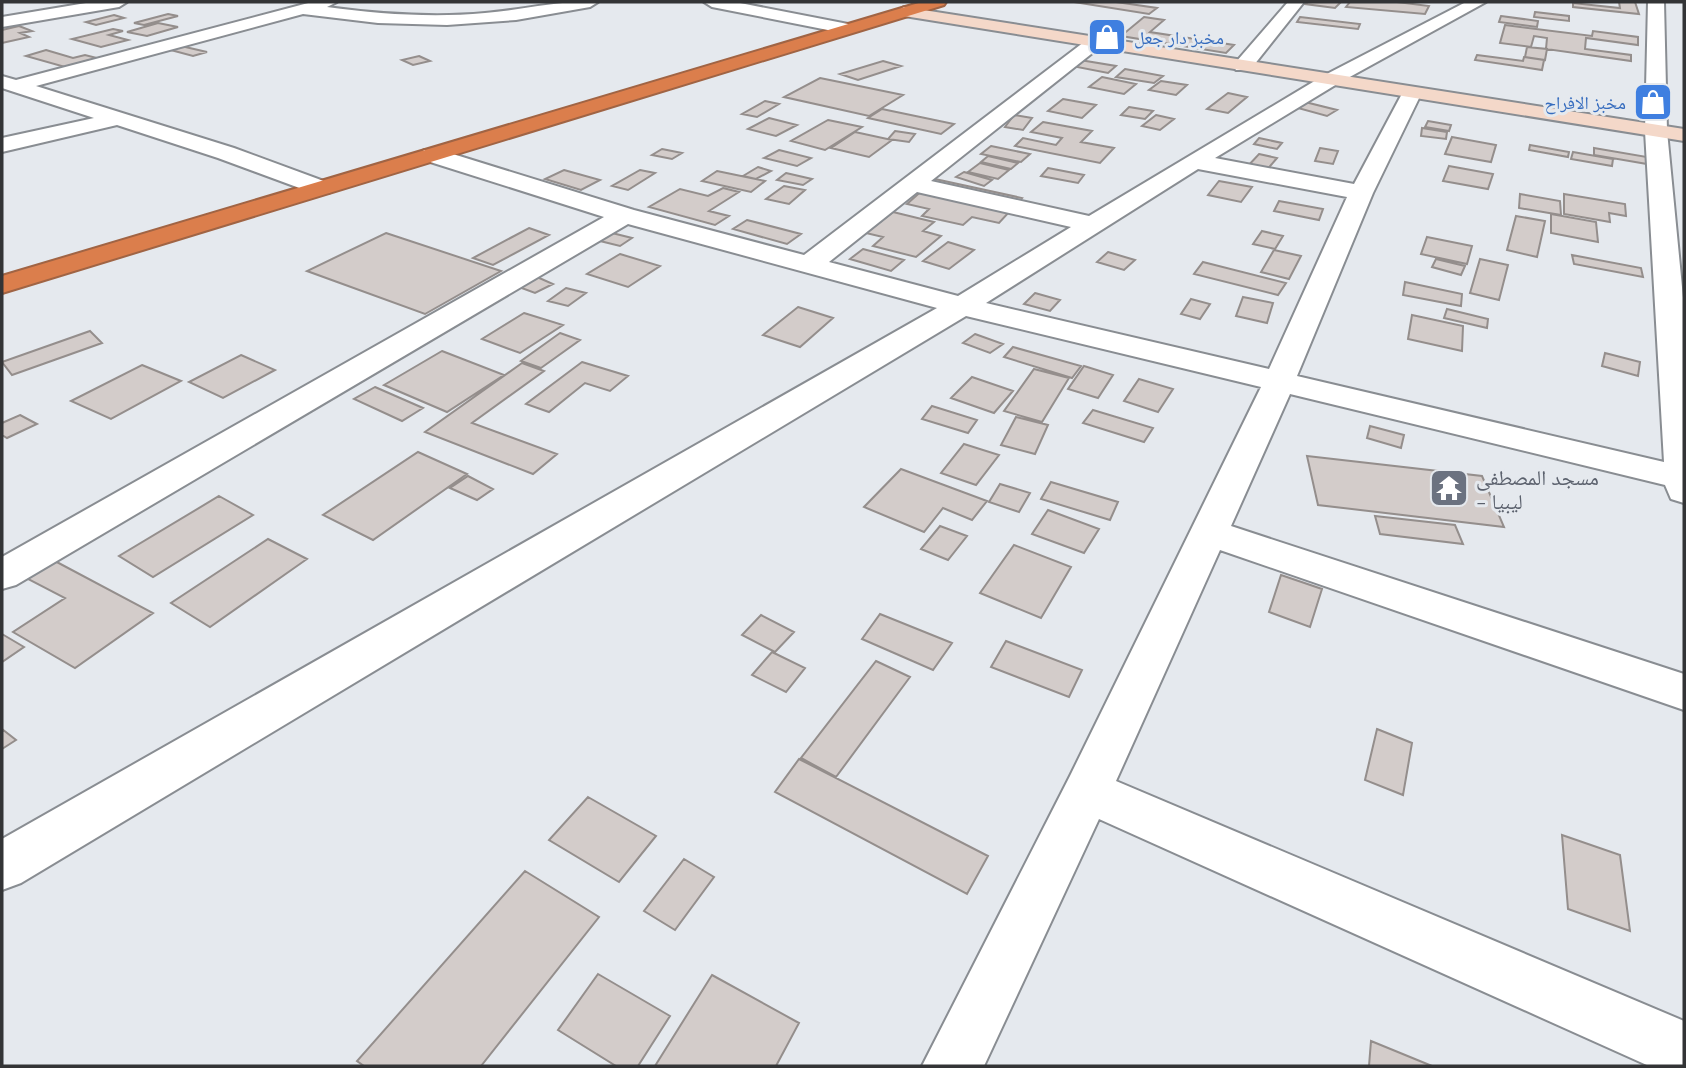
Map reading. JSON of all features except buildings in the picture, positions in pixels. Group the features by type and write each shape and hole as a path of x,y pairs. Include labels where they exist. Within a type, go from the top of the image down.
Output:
{"highway":[{"path":"2,285 938,2"}],"street":[{"path":"8,21 90,2"},
{"path":"8,21 119,2"},
{"path":"9,84 329,2"},
{"path":"303,9 404,22 459,22 516,17 590,2"},
{"path":"712,2 848,29"},
{"path":"1243,66 1296,2"},
{"path":"2,866 962,306 1194,161 1331,80 1478,2"},
{"path":"432,155 625,215 962,306 1279,382 1684,485 1656,131 1656,2"},
{"path":"904,12 1684,135"},
{"path":"808,265 1094,43"},
{"path":"9,84 226,153 321,188"},
{"path":"952,1066 1087,790 1279,382 1361,194 1412,92"},
{"path":"2,145 117,119"},
{"path":"1194,161 1361,194"},
{"path":"912,184 1093,224"},
{"path":"2,575 625,215"},
{"path":"1208,533 1684,692"},
{"path":"1087,790 1684,1051"}],"place":[{"name":"مخبز دار جعل","path":"1107,37"},
{"name":"مخبز الافراح","path":"1653,102"},
{"name":"مسجد المصطفى - ليبيا","path":"1449,488"}]}
